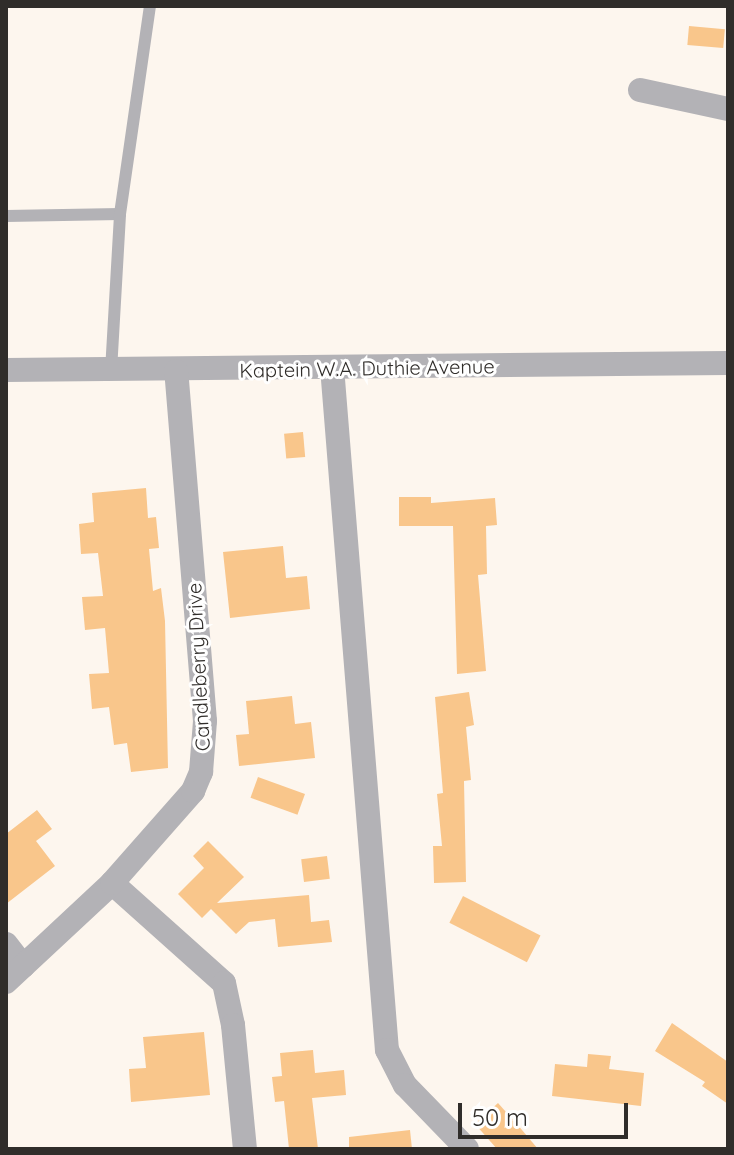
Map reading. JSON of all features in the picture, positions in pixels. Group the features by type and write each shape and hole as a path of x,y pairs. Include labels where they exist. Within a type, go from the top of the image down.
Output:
{"street":[{"path":"640,90 728,109"},
{"name":"Kaptein W.A. Duthie Avenue","path":"6,370 176,371 728,363"},
{"path":"332,367 387,1050 405,1085 467,1149"},
{"name":"Candleberry Drive","path":"14,974 112,883 193,791 205,749 176,371"},
{"path":"112,883 224,983 245,1149"},
{"path":"6,944 14,974"}],"lane":[{"path":"111,371 120,214 150,6"},
{"path":"6,216 120,214"}],"building":[{"path":"689,26 725,29 723,48 687,45"},
{"path":"303,432 305,457 286,459 284,434"},
{"path":"146,488 148,518 156,517 159,548 149,549 153,591 161,588 165,621 168,768 131,772 127,743 114,745 109,707 92,709 89,674 109,673 105,628 85,630 82,597 103,596 98,553 81,554 79,524 94,522 92,493"},
{"path":"399,497 431,497 431,503 495,498 497,525 486,526 487,574 478,575 486,671 457,674 453,526 399,526"},
{"path":"283,546 286,578 307,576 310,609 230,618 223,552"},
{"path":"469,692 474,725 466,727 471,780 464,781 466,882 434,883 433,846 442,846 437,794 443,793 435,697"},
{"path":"292,696 295,724 311,722 315,758 239,766 236,735 249,734 246,701"},
{"path":"258,777 305,794 297,815 250,798"},
{"path":"37,810 52,829 36,841 55,866 6,904 6,834"},
{"path":"208,841 244,877 217,903 309,895 311,922 329,920 332,942 278,947 275,919 249,922 236,934 211,909 202,918 178,894 204,868 193,856"},
{"path":"327,856 330,879 304,882 301,859"},
{"path":"463,896 541,935 527,962 449,923"},
{"path":"672,1023 728,1062 728,1104 702,1086 705,1082 655,1051"},
{"path":"204,1032 210,1095 131,1102 129,1069 146,1068 143,1037"},
{"path":"313,1050 315,1073 344,1070 346,1095 312,1098 318,1149 289,1149 284,1101 275,1102 272,1077 282,1076 280,1053"},
{"path":"588,1054 611,1056 609,1069 644,1073 641,1106 552,1096 555,1064 587,1067"},
{"path":"498,1103 538,1149 497,1149 475,1124"},
{"path":"410,1130 412,1149 349,1149 349,1137"}]}
